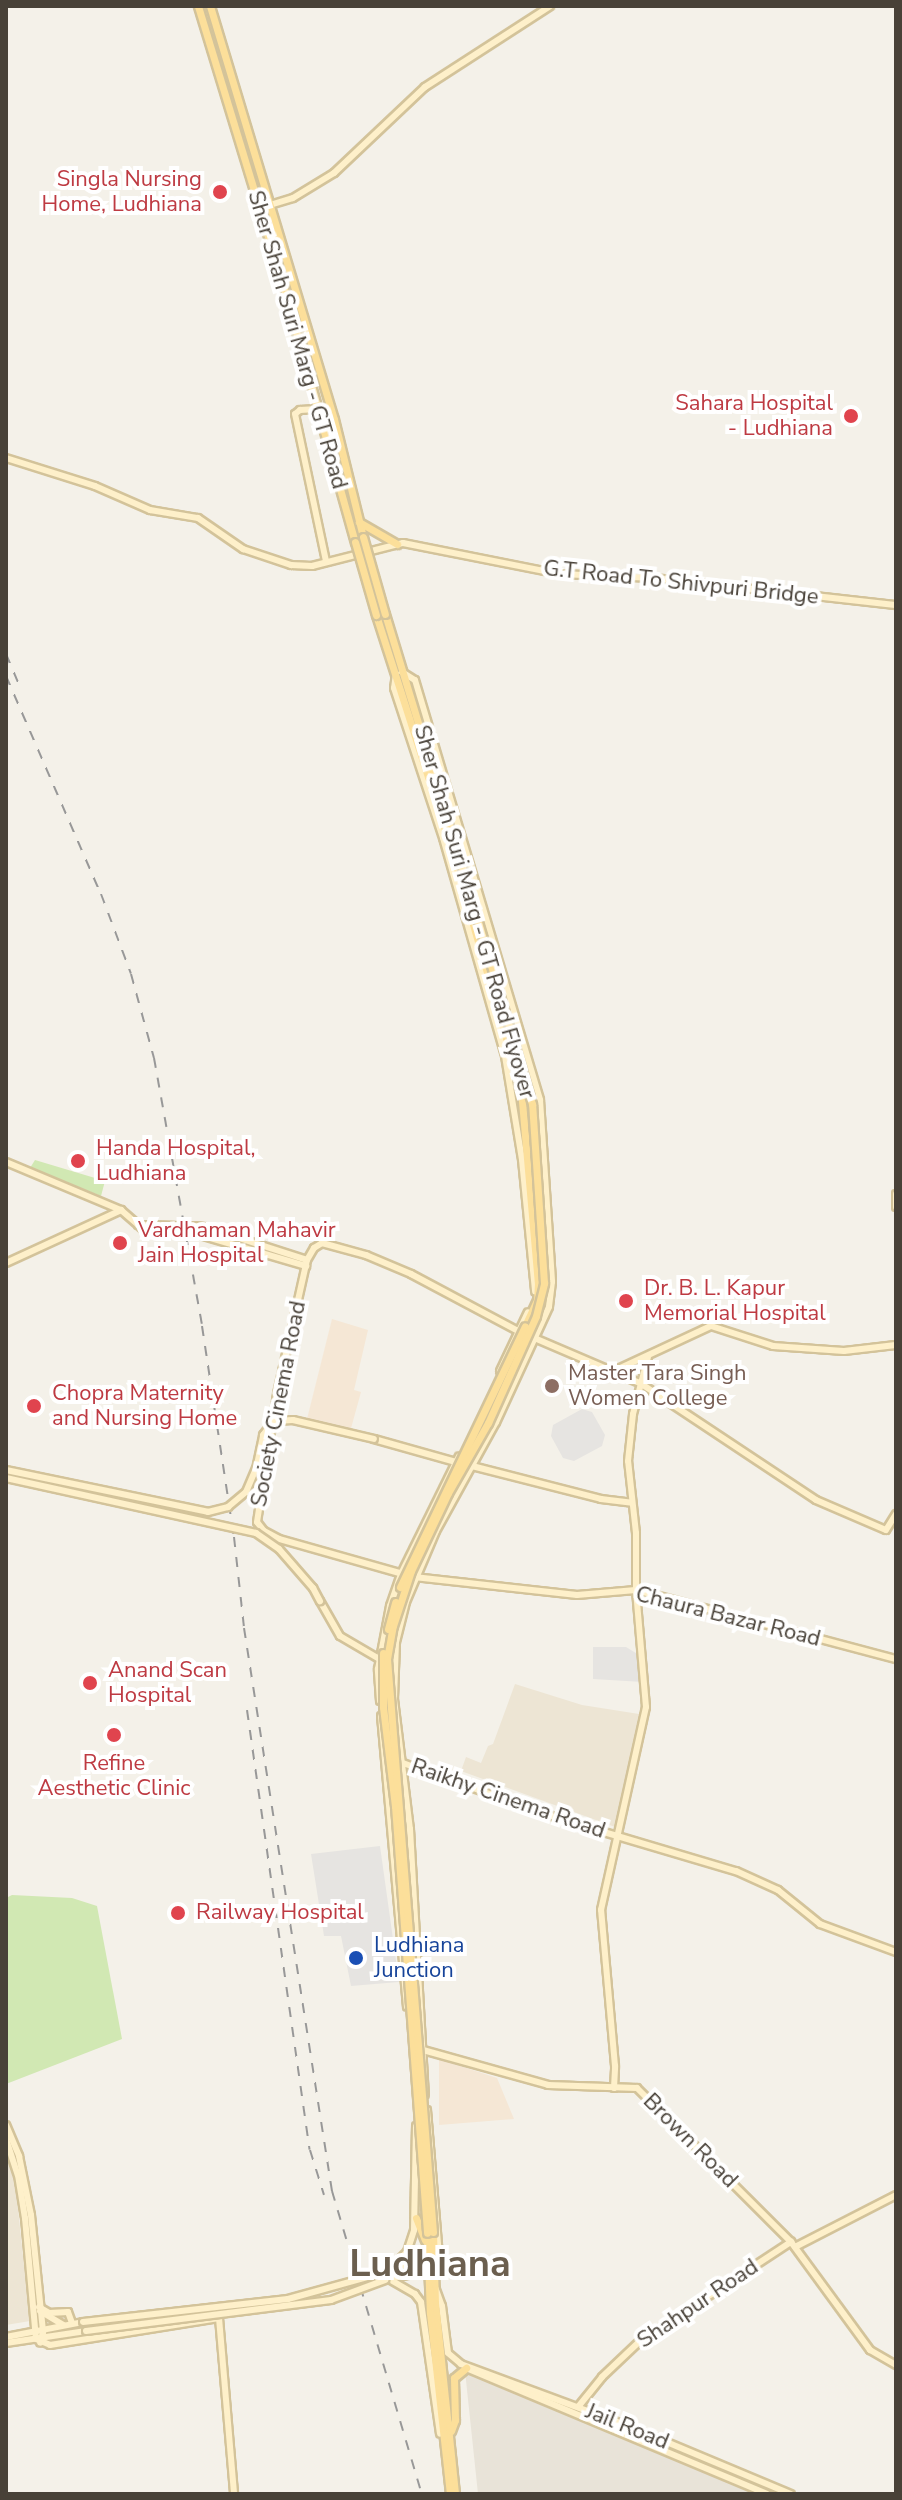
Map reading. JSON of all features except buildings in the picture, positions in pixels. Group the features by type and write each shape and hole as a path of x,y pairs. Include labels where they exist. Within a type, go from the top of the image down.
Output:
{"main road":[{"name":"Sher Shah Suri Marg - GT Road","path":"198,6 260,208 355,542 401,678"},
{"name":"Sher Shah Suri Marg - GT Road","path":"210,6 333,415 380,615"},
{"path":"359,522 397,544"},
{"name":"Sher Shah Suri Marg - GT Road Flyover","path":"401,678 521,1090 538,1283 533,1310 483,1418 407,1567 389,1622 382,1664 427,2245"},
{"name":"Sher Shah Suri Marg - GT Road Flyover","path":"401,678 532,1104 544,1283 536,1316 488,1423 448,1493 411,1571 393,1626 387,1659 432,2270"},
{"path":"416,2218 427,2245 432,2270 450,2432 452,2494"},
{"path":"439,2255 432,2270 428,2320 452,2494"},
{"path":"450,2432 455,2420 460,2370"}],"street":[{"path":"260,208 293,198 334,173 359,153 383,125 425,87 550,6"},
{"path":"317,409 300,410 295,414 326,561"},
{"name":"G.T Road To Shivpuri Bridge","path":"6,458 95,486 150,510 198,518 243,549 274,561 304,566 397,544 567,574 655,578 896,605"},
{"path":"388,2274 409,2248 416,2218 415,2111 381,1716 380,1660 386,1621 401,1574 534,1300 535,1291 514,1101 505,1056 447,852 394,688 401,678 415,680 540,1100 552,1282 549,1307 535,1338 475,1461 447,1509 416,1578 401,1618 393,1664 400,1762 410,1829 426,2106 439,2255"},
{"path":"6,1162 121,1210 138,1225 160,1234 180,1235"},
{"path":"896,1194 896,1207"},
{"path":"6,1263 121,1210"},
{"path":"138,1225 179,1226"},
{"path":"193,1226 205,1227 307,1263"},
{"path":"197,1234 307,1263"},
{"path":"307,1263 314,1248 322,1243 366,1255 411,1274 517,1331 616,1370 640,1383 816,1500 886,1530 896,1514"},
{"name":"Society Cinema Road","path":"307,1263 277,1394 257,1522 264,1531 279,1539 416,1578"},
{"path":"616,1370 711,1326 773,1346 844,1351 896,1345"},
{"path":"614,2088 601,1910 646,1707 628,1447 648,1357"},
{"path":"6,1470 208,1512 228,1507 246,1492 256,1469 263,1435 274,1421 293,1420 456,1462"},
{"path":"475,1461 601,1499 632,1503"},
{"path":"6,1478 256,1533 279,1549 313,1588 340,1636 380,1660 393,1664"},
{"name":"Chaura Bazar Road","path":"416,1578 577,1595 636,1590 896,1659"},
{"name":"Raikhy Cinema Road","path":"400,1762 721,1867 778,1890 820,1924 896,1952"},
{"name":"Brown Road","path":"410,2050 424,2050 548,2085 637,2088 793,2245 870,2350 896,2365"},
{"path":"415,2111 426,2106"},
{"path":"6,2125 19,2156 31,2215 37,2336"},
{"path":"6,2139 18,2175 37,2311"},
{"name":"Shahpur Road","path":"578,2407 602,2377 640,2341 793,2245 896,2195"},
{"path":"6,2337 86,2331 331,2300 418,2259 427,2245"},
{"path":"6,2343 72,2323 288,2299 428,2261"},
{"path":"388,2274 432,2270"},
{"path":"388,2274 415,2294 428,2320 444,2440"},
{"path":"434,2287 440,2297 448,2353 460,2370"},
{"path":"37,2311 68,2312 72,2323"},
{"path":"37,2311 63,2325"},
{"path":"37,2336 50,2345 219,2318 234,2494"},
{"name":"Jail Road","path":"460,2370 578,2407 791,2494"},
{"name":"Jail Road","path":"460,2370 767,2494"}],"shaded area":[{"path":"332,1319 368,1330 354,1390 361,1392 350,1432 307,1419"},
{"path":"582,1409 592,1412 605,1435 602,1446 574,1461 563,1458 551,1436 553,1425"},
{"path":"593,1647 626,1647 639,1655 643,1682 593,1679"},
{"path":"515,1684 582,1705 639,1714 615,1827 461,1771 466,1757 481,1763 488,1746 493,1744"},
{"path":"380,1846 399,1982 351,1986 341,1936 324,1936 311,1854"},
{"path":"439,2059 497,2078 514,2119 439,2125"},
{"path":"6,2155 14,2172 30,2321 6,2325"},
{"path":"465,2371 541,2403 760,2494 478,2494"}],"green space":[{"path":"35,1160 105,1181 101,1196 30,1168"},
{"path":"12,1895 72,1898 97,1906 122,2039 6,2084 6,1898"}],"tunnel":[{"path":"180,1235 197,1234"}],"railway":[{"path":"6,654 20,687"},
{"path":"6,676 101,894 131,974 154,1058 202,1326 234,1537 244,1628 332,2191 422,2494"},
{"path":"247,1710 310,2150 324,2195"}],"place":[{"name":"Singla Nursing Home, Ludhiana","path":"220,192"},
{"name":"Sahara Hospital - Ludhiana","path":"851,416"},
{"name":"Handa Hospital, Ludhiana","path":"78,1161"},
{"name":"Vardhaman Mahavir Jain Hospital","path":"120,1243"},
{"name":"Dr. B. L. Kapur Memorial Hospital","path":"626,1301"},
{"name":"Master Tara Singh Women College","path":"552,1386"},
{"name":"Chopra Maternity and Nursing Home","path":"34,1406"},
{"name":"Anand Scan Hospital","path":"90,1683"},
{"name":"Refine Aesthetic Clinic","path":"114,1735"},
{"name":"Railway Hospital","path":"178,1913"},
{"name":"Ludhiana Junction","path":"356,1958"}],"district":[{"name":"Ludhiana","path":"430,2264"}]}
